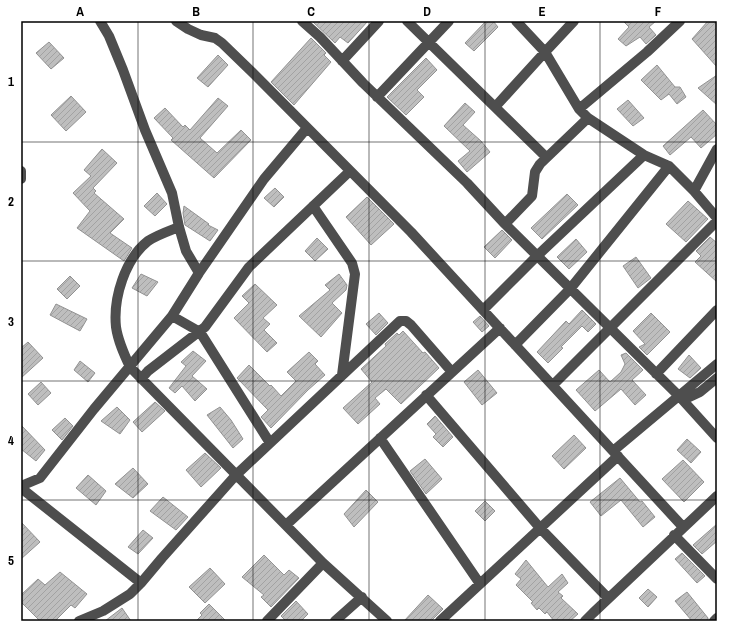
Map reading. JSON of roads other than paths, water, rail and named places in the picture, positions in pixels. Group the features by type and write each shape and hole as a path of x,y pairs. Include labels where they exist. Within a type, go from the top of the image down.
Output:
{"street":[{"path":"100,21 109,36 172,193 186,252 199,273"},
{"path":"176,21 188,29 201,35 215,38 222,43 411,232 683,527"},
{"path":"302,21 320,37 377,97 467,182 505,224 681,398 717,438"},
{"path":"342,61 379,21"},
{"path":"407,21 546,157"},
{"path":"377,97 449,21"},
{"path":"516,21 545,52 579,109 588,118 644,155 669,166 694,191 717,218"},
{"path":"495,107 574,21"},
{"path":"579,109 647,52 680,21"},
{"path":"505,224 532,196 535,172 546,157 588,118"},
{"path":"141,583 21,487 40,478 94,409 172,316 199,273 264,179 307,128"},
{"path":"694,191 717,149"},
{"path":"483,310 537,256 644,155"},
{"path":"515,344 570,289 669,166"},
{"path":"21,171 21,179"},
{"path":"141,379 148,371 200,332 249,268 350,171"},
{"path":"313,206 352,263 355,274 342,375"},
{"path":"553,385 717,221"},
{"path":"179,227 149,240 135,253 126,270 117,296 116,326 121,348 130,367 323,563 387,621"},
{"path":"656,374 717,310"},
{"path":"172,316 200,332 270,443"},
{"path":"79,621 103,611 130,594 236,475 400,321 406,321 411,325 452,372"},
{"path":"286,525 500,328"},
{"path":"440,621 540,528 615,454 681,398 717,364"},
{"path":"681,398 700,392 717,378"},
{"path":"426,395 540,528 608,598"},
{"path":"380,438 480,584"},
{"path":"585,621 674,535 717,496"},
{"path":"674,535 717,579"},
{"path":"267,621 323,563"},
{"path":"335,621 362,597"},
{"path":"714,621 717,618"}]}
